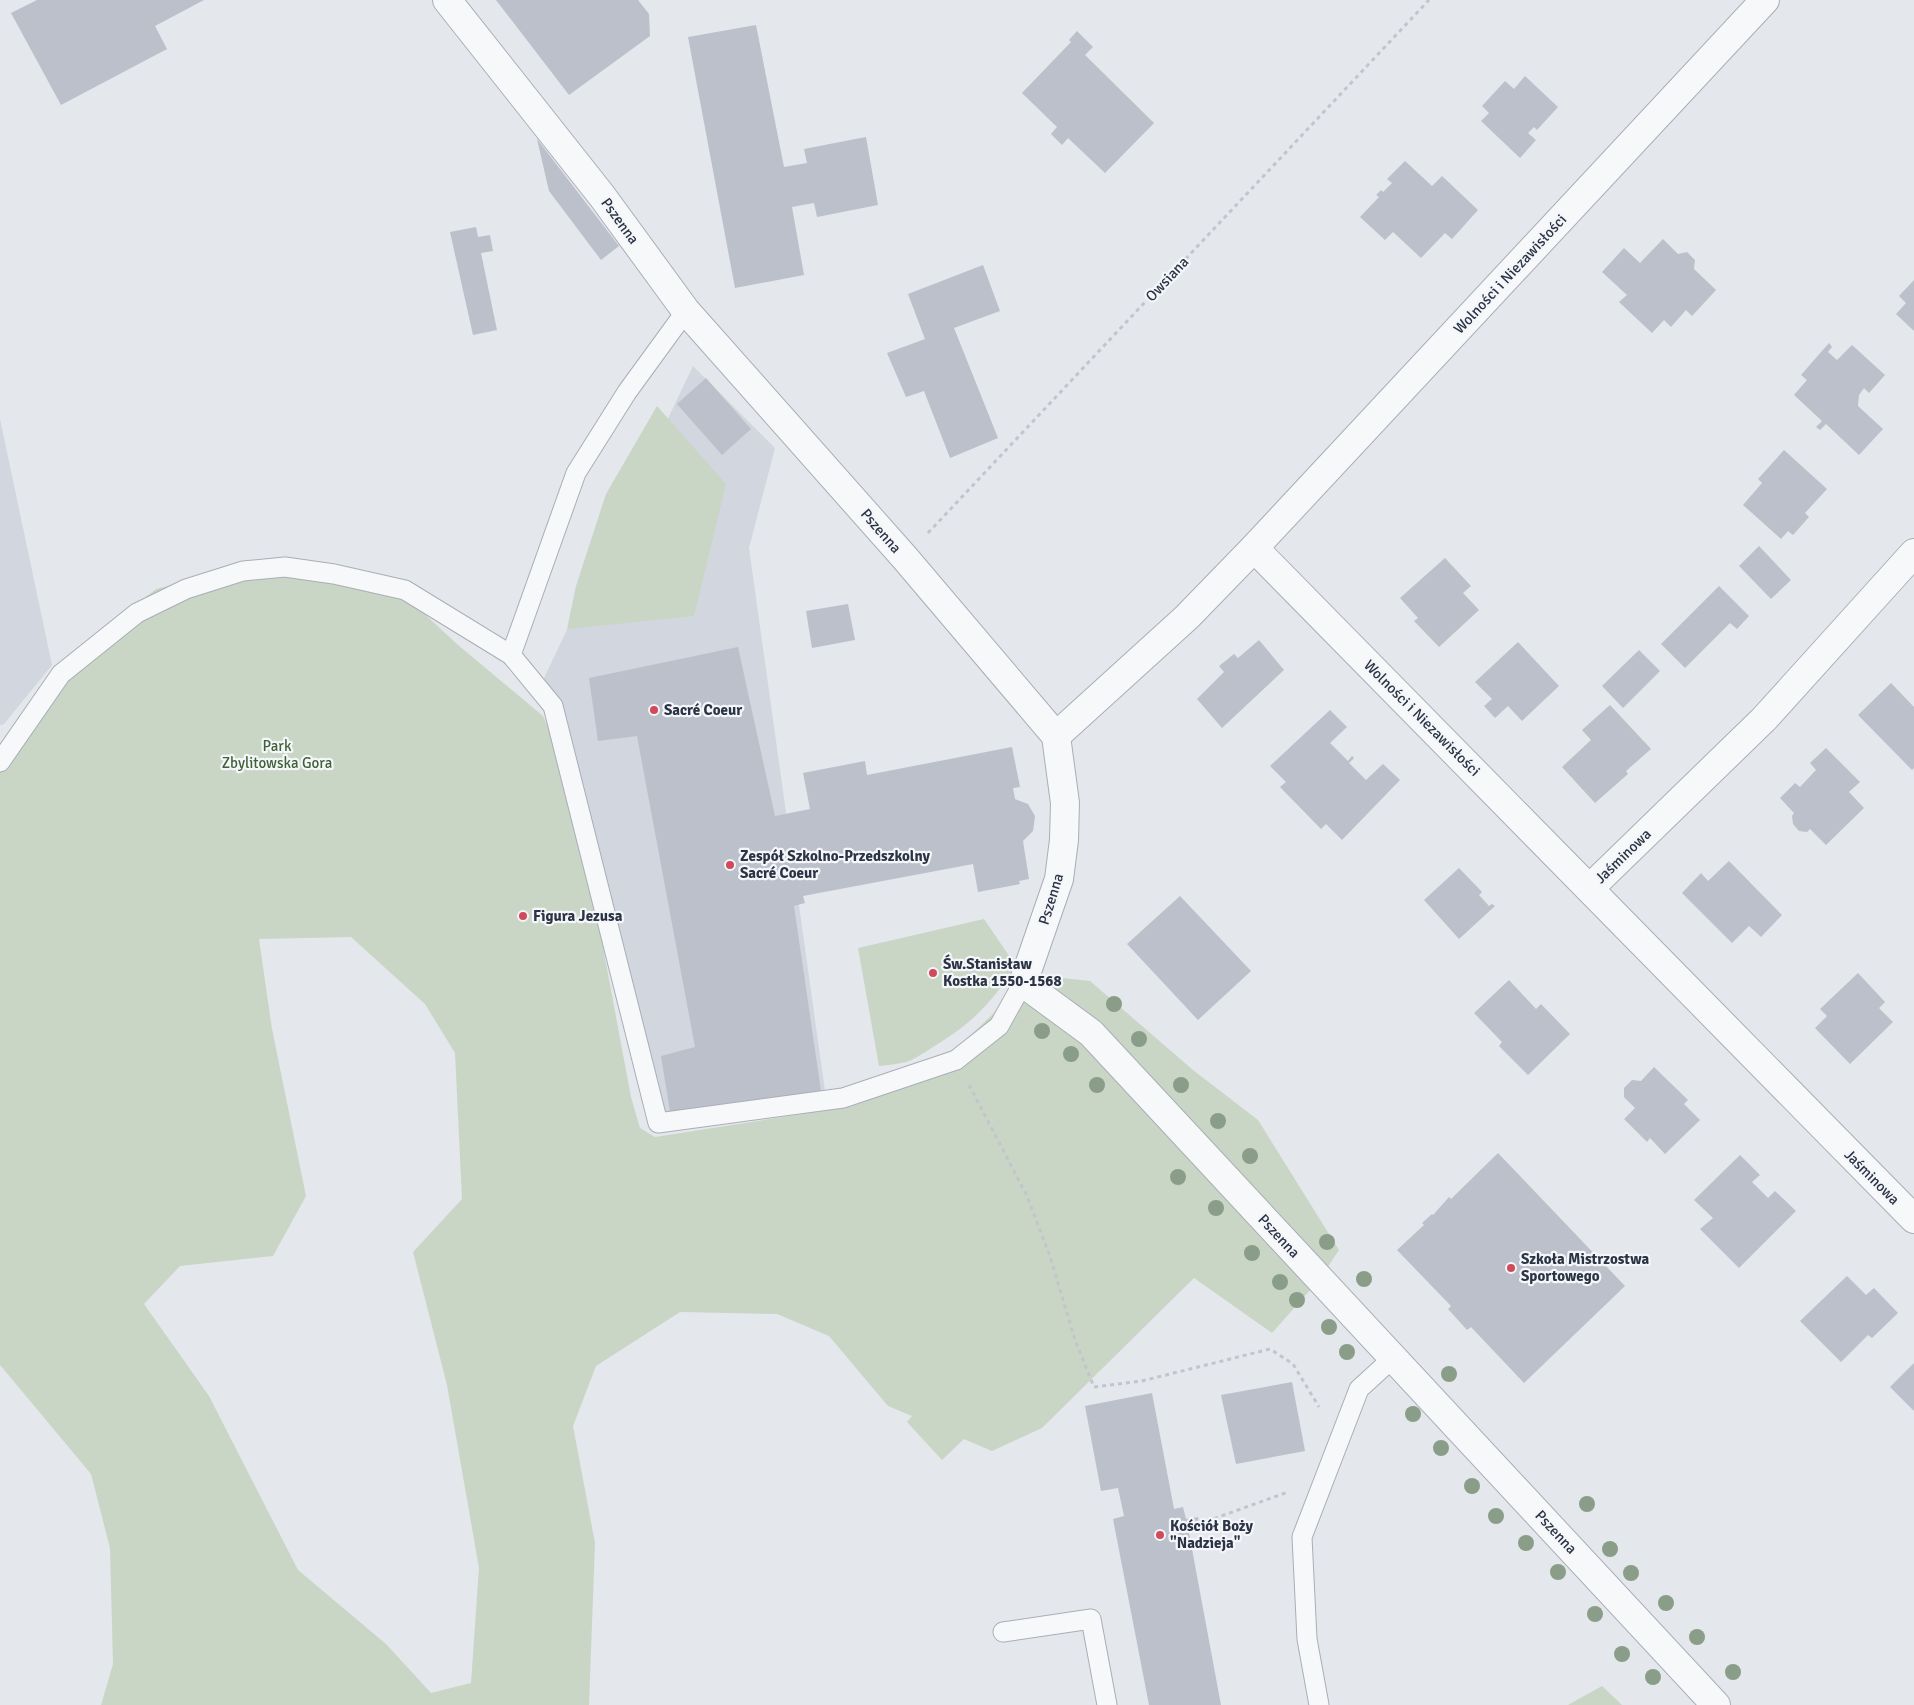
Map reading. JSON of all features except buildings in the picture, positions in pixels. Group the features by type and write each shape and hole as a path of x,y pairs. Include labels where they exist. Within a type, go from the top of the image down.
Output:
{"street":[{"name":"Pszenna","path":"447,0 602,196 686,311 905,558 1056,736 1065,803 1059,879 1023,983 1091,1033 1716,1705"},
{"name":"Wolności i Niezawisłości","path":"1056,736 1187,617 1254,548 1765,0"},
{"name":"Wolności i Niezawisłości","path":"1254,548 1590,888"},
{"name":"Jaśminowa","path":"1914,553 1764,719 1590,888 1914,1219"}],"lane":[{"path":"512,655 576,473 627,392 686,311"},
{"path":"0,762 61,674 129,619 186,589 243,571 285,567 334,574 405,590 512,655 553,706 658,1123 843,1098 956,1060 999,1026 1023,983"},
{"path":"1319,1705 1307,1639 1302,1537 1359,1389 1393,1358"},
{"path":"1003,1632 1091,1618 1108,1705"}],"path":[{"name":"Owsiana","path":"905,558 1429,0"},
{"path":"956,1060 1026,1194 1050,1256 1075,1340 1094,1387 1142,1381 1270,1349 1293,1364 1320,1410"},
{"path":"1199,1524 1294,1490"}],"shaded area":[{"path":"693,366 775,448 749,548 825,1091 663,1121 544,678"},
{"path":"0,419 52,665 4,724 0,725"}],"green space":[{"path":"657,406 726,484 694,616 567,629 576,586 606,494"},
{"name":"Park Zbylitowska Gora","path":"296,568 406,597 458,645 543,716 567,771 581,829 631,1097 640,1128 655,1137 853,1106 897,1088 954,1051 1034,975 1090,981 1193,1070 1258,1120 1339,1250 1319,1280 1272,1333 1194,1278 1042,1428 992,1451 964,1439 942,1460 907,1422 912,1416 888,1406 829,1336 777,1314 680,1312 596,1366 573,1426 595,1543 589,1705 101,1705 113,1664 110,1548 91,1474 0,1365 0,757 118,618 156,589 206,576","holes":["351,937 425,1004 455,1053 462,1199 413,1252 447,1385 479,1568 471,1683 431,1693 386,1644 298,1570 209,1396 144,1304 180,1266 273,1256 306,1196 272,1029 259,939"]},
{"path":"984,919 1016,966 997,993 978,1013 945,1040 909,1061 879,1066 858,948"},
{"path":"1602,1686 1622,1705 1568,1705"}],"place":[{"name":"Sacré Coeur","path":"654,710"},
{"name":"Zespół Szkolno-Przedszkolny Sacré Coeur","path":"730,865"},
{"name":"Figura Jezusa","path":"523,916"},
{"name":"Św.Stanisław Kostka 1550-1568","path":"933,973"},
{"name":"Szkoła Mistrzostwa Sportowego","path":"1511,1268"},
{"name":"Kościół Boży \"Nadzieja\"","path":"1160,1535"}]}
